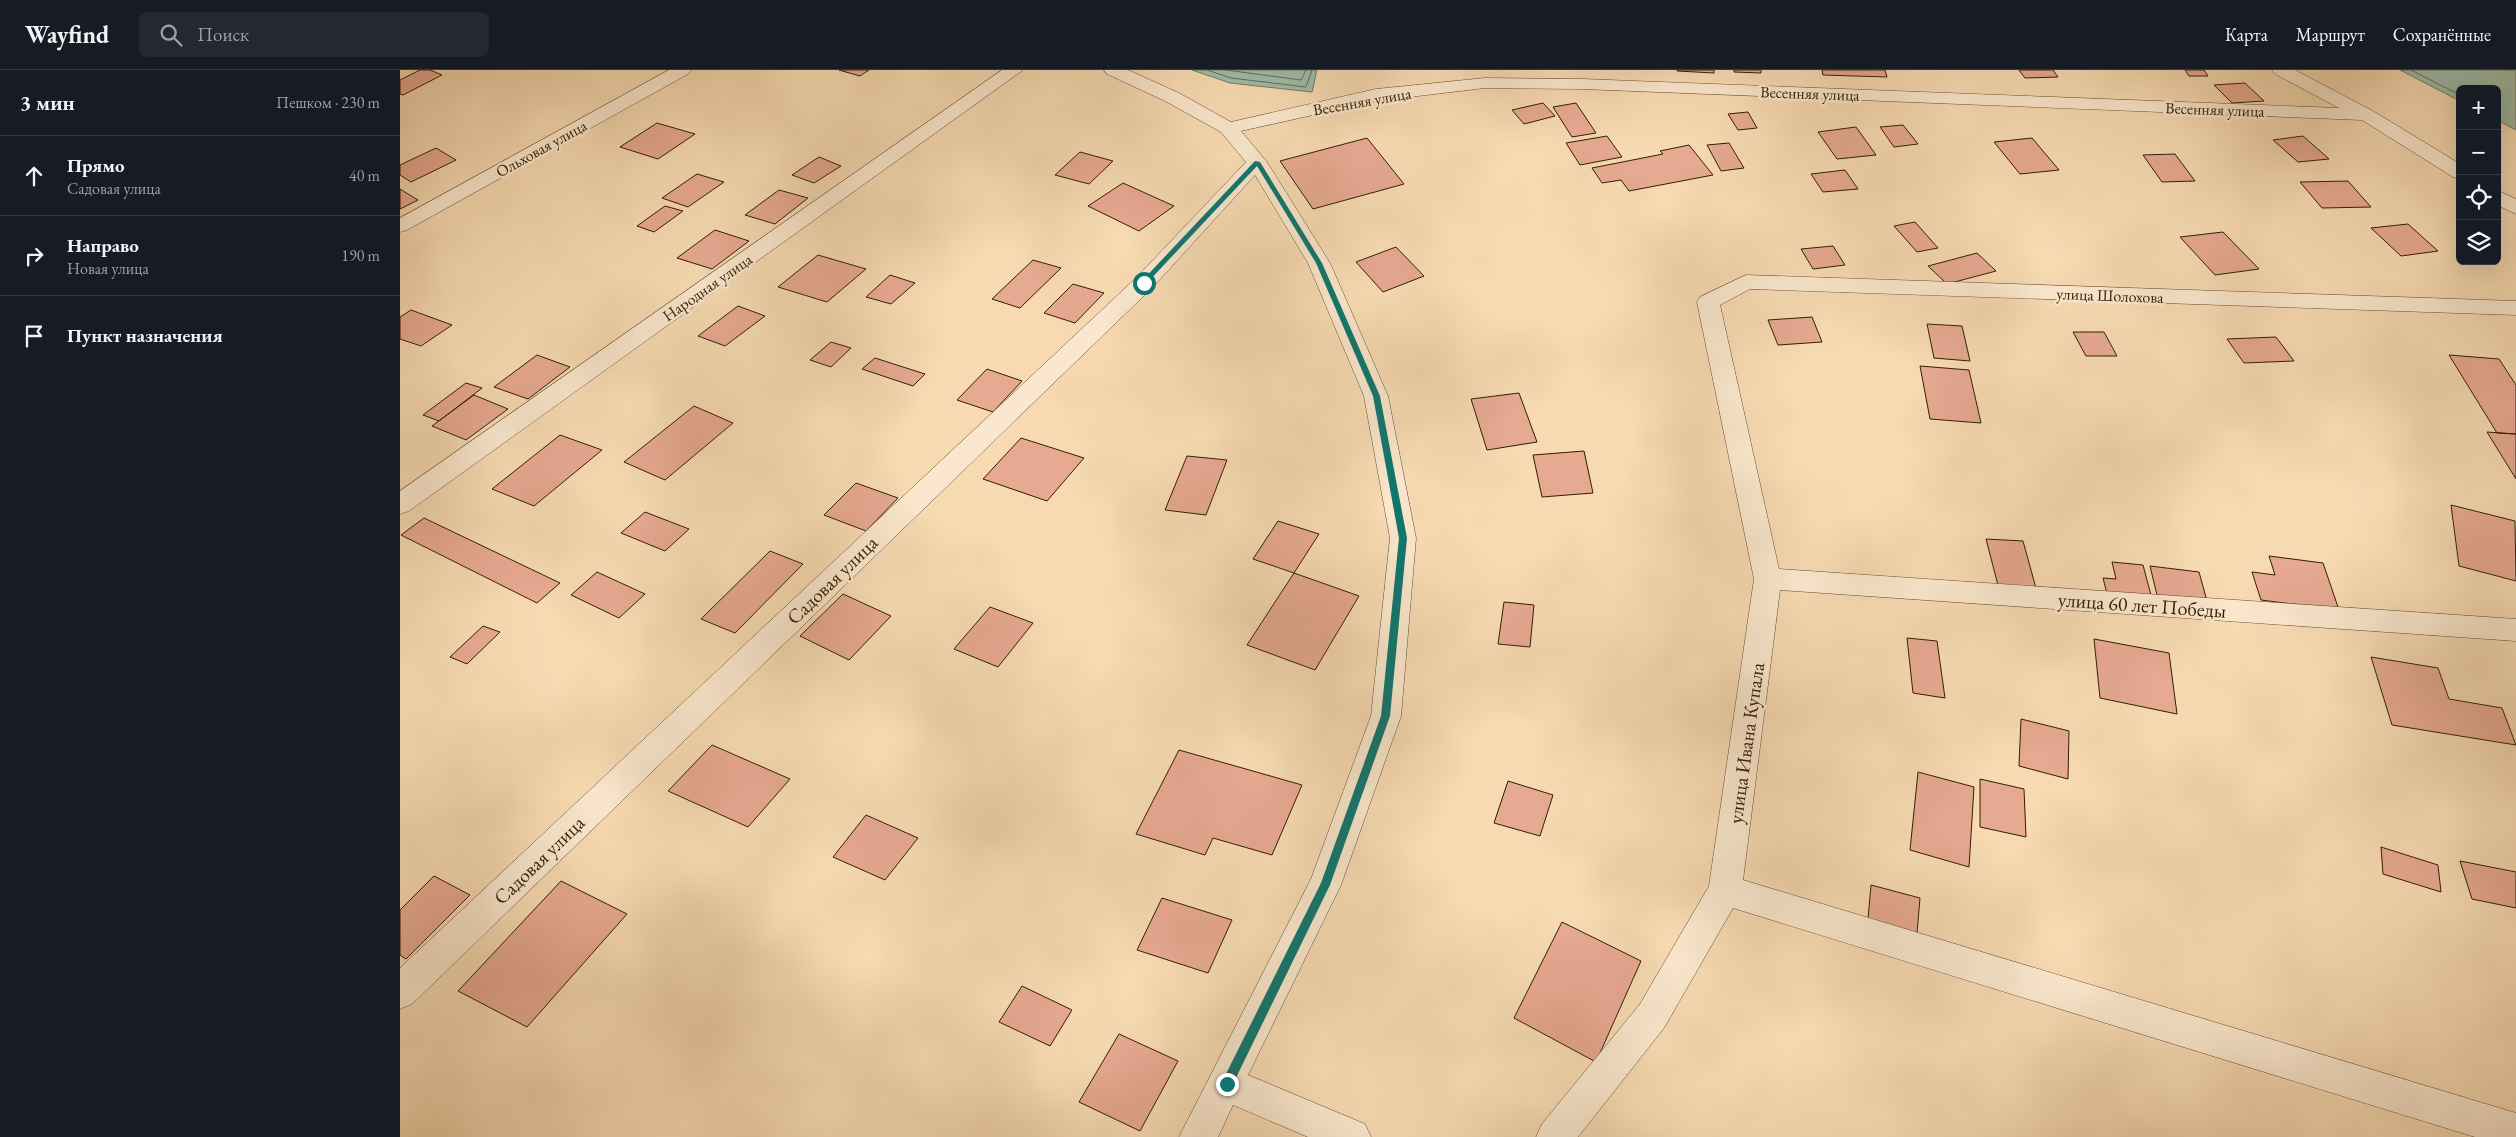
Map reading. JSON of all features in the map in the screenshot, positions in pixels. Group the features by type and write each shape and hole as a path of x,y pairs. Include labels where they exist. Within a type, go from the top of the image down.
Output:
{"street":[{"name":"Ольховая улица","path":"400,226 682,70"},
{"name":"Народная улица","path":"400,504 1014,70"},
{"path":"1113,70 1172,97 1228,128 1257,162 1319,263 1376,396 1403,538 1386,716 1325,885 1227,1084 1198,1137"},
{"path":"2281,70 2366,115 2456,171"},
{"name":"Весенняя улица","path":"1228,128 1376,95 1485,83 1582,84 2366,115"},
{"name":"Садовая улица","path":"400,992 1144,283 1257,162"},
{"path":"2501,199 2516,208"},
{"name":"улица Шолохова","path":"1708,302 1746,282 2516,308"},
{"name":"улица Ивана Купала","path":"1555,1137 1652,1016 1725,890 1768,579 1708,302"},
{"name":"улица 60 лет Победы","path":"1768,579 2516,630"},
{"path":"1725,890 2516,1131"},
{"path":"1227,1084 1352,1137"}],"water":[{"path":"1192,70 1317,70 1312,92 1230,83"},
{"path":"2400,70 2516,70 2516,130 2501,122 2501,85 2456,85 2456,99"}],"building":[{"path":"420,70 430,70 442,75 403,95 400,94 400,80"},
{"path":"839,70 869,70 860,76"},
{"path":"1677,70 1714,70 1714,73 1677,71"},
{"path":"1734,70 1761,70 1761,73 1734,72"},
{"path":"1822,70 1885,70 1887,77 1823,75"},
{"path":"2019,70 2053,70 2058,77 2025,78"},
{"path":"2185,70 2204,70 2208,76 2189,76"},
{"path":"2245,83 2264,101 2232,103 2214,85"},
{"path":"1543,103 1555,116 1524,124 1512,110"},
{"path":"1576,103 1596,133 1572,137 1553,107"},
{"path":"1748,112 1757,128 1738,130 1728,114"},
{"path":"657,123 695,134 658,159 620,147"},
{"path":"1903,125 1918,144 1894,147 1880,127"},
{"path":"1856,127 1876,155 1837,159 1818,132"},
{"path":"1607,136 1622,157 1580,165 1566,143"},
{"path":"2303,136 2329,159 2298,162 2273,140"},
{"path":"1367,138 1404,184 1313,209 1280,161"},
{"path":"2032,138 2059,170 2020,174 1994,142"},
{"path":"1729,143 1744,168 1721,171 1707,145"},
{"path":"1689,145 1713,175 1629,191 1621,180 1602,183 1592,168 1663,154 1660,151"},
{"path":"436,148 456,160 411,182 400,175 400,165"},
{"path":"1080,152 1113,161 1089,184 1055,175"},
{"path":"2175,154 2195,181 2162,182 2143,155"},
{"path":"819,157 841,166 814,183 792,175"},
{"path":"1845,170 1858,189 1823,192 1811,174"},
{"path":"697,174 724,182 688,207 662,198"},
{"path":"2348,181 2371,207 2322,208 2300,182"},
{"path":"1123,183 1174,206 1139,231 1088,206"},
{"path":"400,189 418,200 400,209"},
{"path":"779,190 808,198 775,224 745,215"},
{"path":"665,206 683,211 654,232 637,226"},
{"path":"1915,222 1938,248 1917,252 1894,226"},
{"path":"2408,224 2438,251 2401,256 2371,228"},
{"path":"715,230 749,241 712,269 677,258"},
{"path":"2223,232 2259,269 2215,275 2180,237"},
{"path":"1833,246 1845,265 1813,269 1801,249"},
{"path":"1396,247 1424,276 1383,292 1356,262"},
{"path":"1977,253 1996,271 1947,284 1928,266"},
{"path":"818,255 866,269 827,302 778,287"},
{"path":"1033,260 1061,268 1020,308 992,299"},
{"path":"890,275 915,283 891,304 866,297"},
{"path":"1073,284 1104,293 1075,323 1044,313"},
{"path":"738,306 765,316 725,346 698,336"},
{"path":"411,310 452,325 421,346 400,339 400,317"},
{"path":"1812,317 1822,342 1778,345 1768,320"},
{"path":"1927,324 1962,326 1970,361 1934,358"},
{"path":"2073,332 2104,332 2117,356 2086,356"},
{"path":"2276,337 2294,361 2244,363 2227,339"},
{"path":"831,342 851,348 831,367 810,360"},
{"path":"537,355 570,367 528,399 494,387"},
{"path":"2449,355 2499,359 2516,385 2516,434 2497,433"},
{"path":"875,358 925,374 913,386 862,369"},
{"path":"1920,366 1969,370 1981,423 1930,419"},
{"path":"987,369 1022,381 993,412 957,400"},
{"path":"466,383 482,388 439,421 423,415"},
{"path":"1519,393 1537,442 1487,450 1471,399"},
{"path":"474,395 508,409 466,440 432,426"},
{"path":"694,406 733,423 665,480 624,462"},
{"path":"2487,432 2516,434 2516,479"},
{"path":"560,435 602,450 534,506 492,489"},
{"path":"1021,438 1084,458 1047,501 983,479"},
{"path":"1584,451 1593,493 1542,497 1533,455"},
{"path":"1187,456 1227,460 1206,515 1165,510"},
{"path":"856,483 898,498 866,531 824,515"},
{"path":"2451,505 2515,521 2516,581 2459,566"},
{"path":"645,512 689,529 665,551 621,533"},
{"path":"424,518 560,583 537,603 401,535"},
{"path":"1278,521 1319,534 1294,573 1253,559"},
{"path":"1986,539 2023,541 2037,592 1999,589"},
{"path":"770,551 803,564 735,633 701,619"},
{"path":"2269,556 2323,563 2339,610 2261,600 2252,572 2275,575"},
{"path":"2112,562 2143,565 2152,599 2107,594 2103,578 2116,579"},
{"path":"2150,566 2199,572 2207,601 2157,595"},
{"path":"597,572 645,594 619,618 571,595"},
{"path":"1294,573 1359,596 1315,670 1247,645"},
{"path":"843,594 891,616 849,660 800,636"},
{"path":"1504,602 1534,605 1530,647 1498,644"},
{"path":"990,607 1033,623 998,667 954,649"},
{"path":"483,626 500,632 467,664 450,657"},
{"path":"1907,638 1937,641 1945,698 1913,693"},
{"path":"2094,639 2169,653 2177,714 2100,698"},
{"path":"2371,657 2438,668 2449,699 2502,708 2516,745 2392,725"},
{"path":"2021,719 2069,731 2068,779 2019,766"},
{"path":"712,745 790,779 748,827 668,791"},
{"path":"1179,750 1302,785 1272,855 1213,838 1205,855 1136,834"},
{"path":"1918,772 1974,787 1969,867 1910,850"},
{"path":"1980,779 2024,789 2026,837 1980,827"},
{"path":"1508,781 1553,795 1540,836 1494,823"},
{"path":"866,815 918,838 885,880 833,857"},
{"path":"2381,847 2438,865 2441,892 2383,874"},
{"path":"2460,861 2516,872 2516,908 2472,899"},
{"path":"434,876 470,895 406,959 400,955 400,910"},
{"path":"561,881 627,914 527,1027 458,991"},
{"path":"1871,885 1920,898 1917,933 1868,919"},
{"path":"1162,898 1232,920 1208,973 1137,950"},
{"path":"1562,922 1641,961 1596,1062 1514,1018"},
{"path":"1022,986 1072,1010 1050,1046 999,1022"},
{"path":"1119,1034 1178,1061 1140,1131 1079,1102"}],"route":[{"path":"1144,283 1257,162 1319,263 1376,396 1403,538 1386,716 1325,885 1227,1084"}]}
